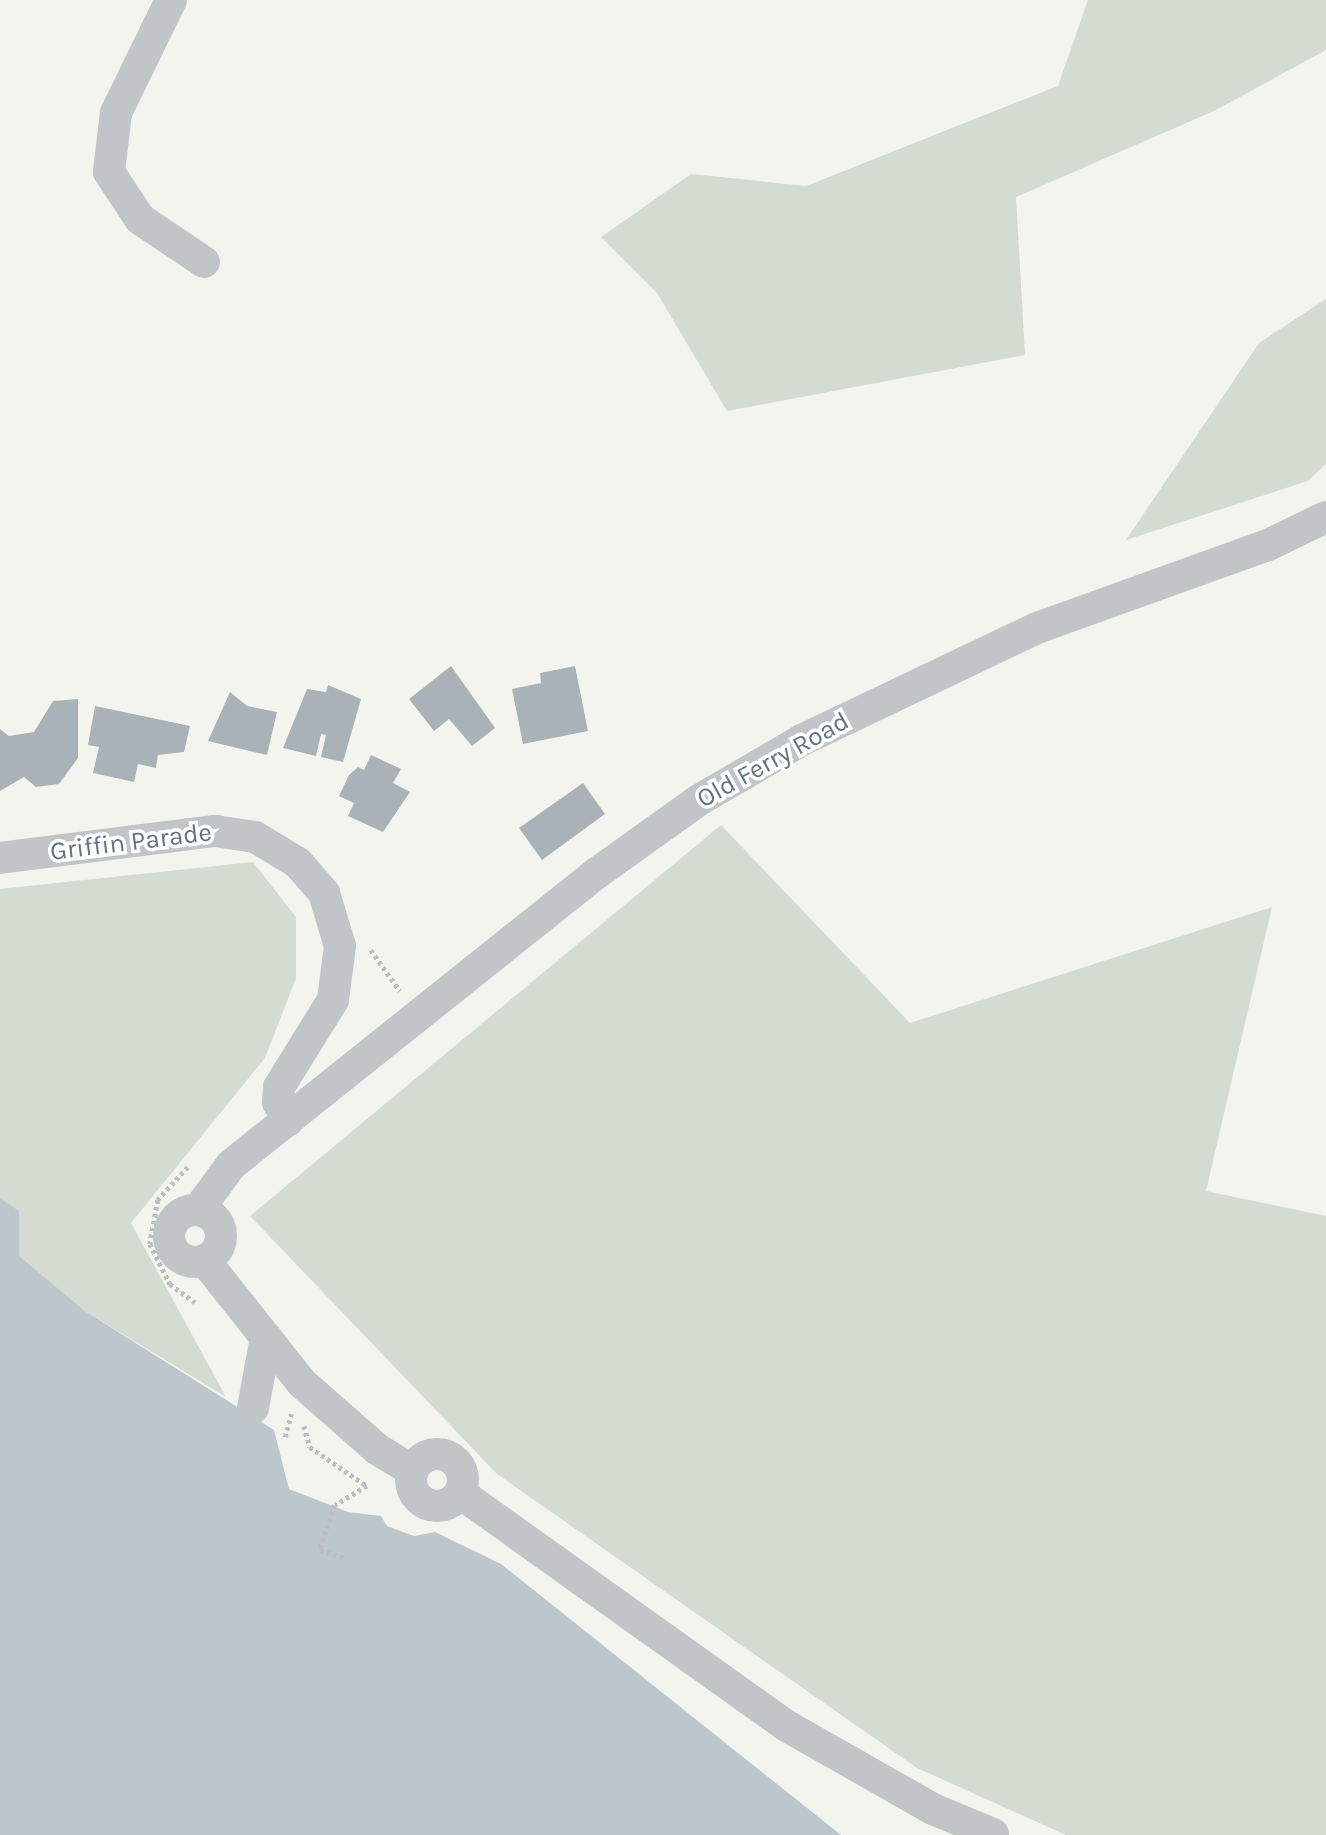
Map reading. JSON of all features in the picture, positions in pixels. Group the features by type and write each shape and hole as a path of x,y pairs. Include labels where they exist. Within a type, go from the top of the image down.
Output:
{"street":[{"path":"171,0 116,113 109,172 141,219 204,262"},
{"name":"Old Ferry Road","path":"288,1121 597,873 747,771 1057,619 1268,545 1326,517"},
{"name":"Griffin Parade","path":"0,858 215,831 255,838 298,863 324,893 335,919 339,976 305,1054 279,1087 278,1102 288,1121"},
{"path":"288,1121 231,1165 198,1210 175,1219 170,1243 188,1261 205,1261 266,1337 339,1419 413,1471 424,1458 448,1457 460,1468 460,1493 785,1725 933,1809 993,1834"},
{"path":"253,1408 266,1337"}],"path":[{"path":"376,963 410,1003"},
{"path":"285,1437 293,1408"},
{"path":"346,1558 320,1550 335,1505 367,1486"}],"shaded area":[{"path":"1088,0 1326,0 1326,50 1214,111 1016,197 1025,355 727,411 657,293 601,237 691,174 806,186 1058,86"},
{"path":"1326,299 1326,464 1308,481 1126,540 1259,343"},
{"path":"721,825 910,1023 1272,907 1206,1191 1326,1216 1326,1835 1066,1835 917,1768 497,1474 250,1216"},
{"path":"253,862 296,917 296,978 265,1058 131,1223 226,1397 85,1311 18,1256 19,1212 0,1198 0,889"},
{"path":"0,1198 19,1211 19,1256 85,1311 274,1430 289,1489 348,1512 381,1516 387,1526 414,1536 435,1532 501,1564 841,1835 0,1835"}],"building":[{"path":"451,666 495,728 472,746 449,719 434,731 409,699"},
{"path":"575,666 588,731 523,744 512,689 541,683 540,673"},
{"path":"328,685 361,699 343,762 321,757 326,735 321,734 316,756 283,748 307,689 326,692"},
{"path":"230,692 247,706 277,712 267,755 208,741"},
{"path":"78,699 78,758 59,784 36,787 24,777 0,791 0,729 9,736 34,732 53,701"},
{"path":"95,706 190,726 184,752 158,755 156,768 138,764 134,782 93,773 99,747 88,745"},
{"path":"371,755 401,769 393,783 410,792 383,832 348,816 354,803 339,796 349,775 358,767 364,770"},
{"path":"583,783 605,814 542,860 519,828"}]}
